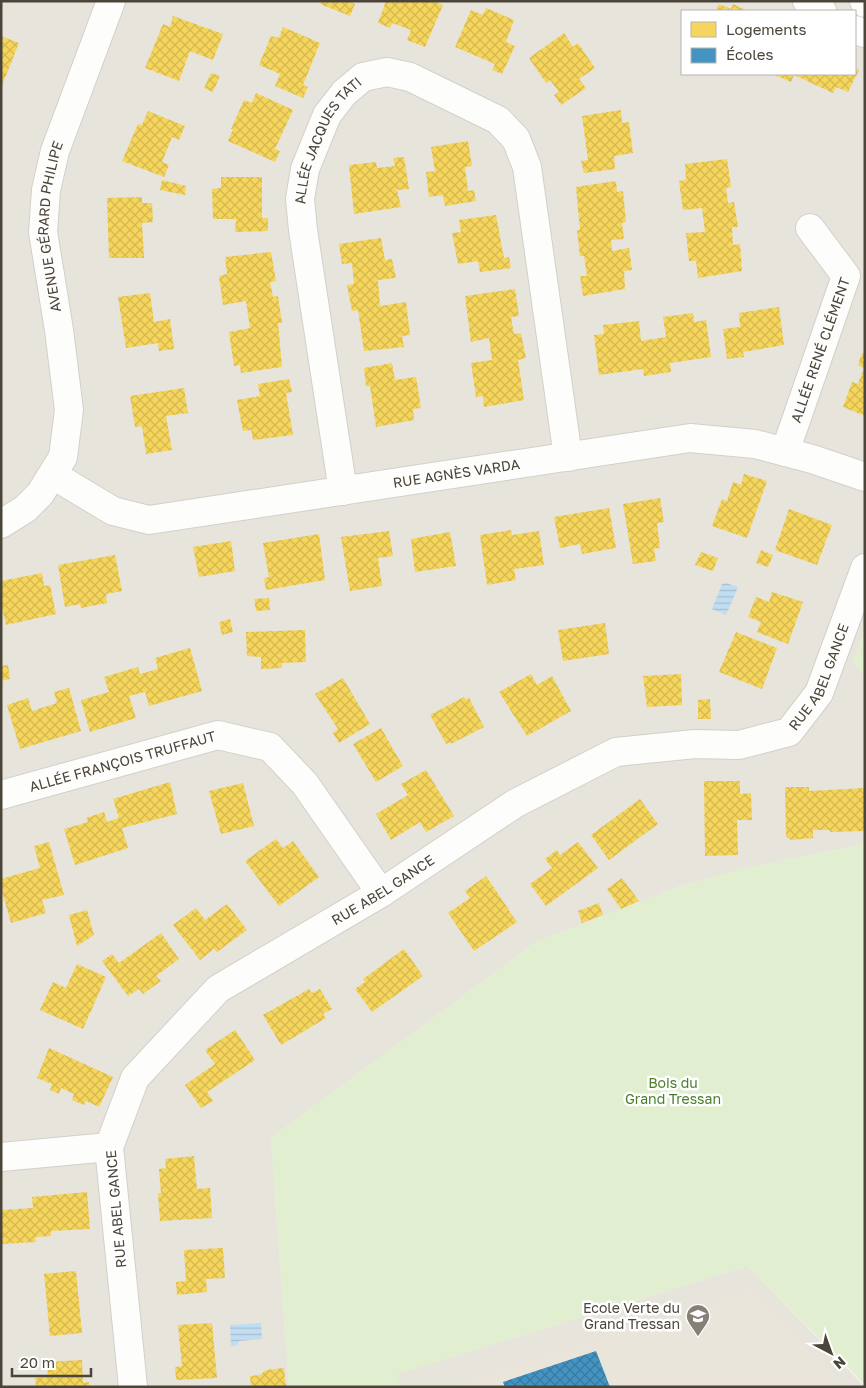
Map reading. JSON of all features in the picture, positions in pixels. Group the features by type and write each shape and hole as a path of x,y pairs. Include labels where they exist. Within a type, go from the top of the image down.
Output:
{"street":[{"name":"AVENUE GÉRARD PHILIPE","path":"1,524 25,509 40,494 63,457 69,410 59,330 43,232 46,190 55,151 111,1"},
{"path":"807,1 820,10"},
{"name":"ALLÉE JACQUES TATI","path":"343,491 302,230 300,199 306,169 327,115 344,93 363,77 387,72 410,77 498,120 516,139 527,167 568,457"},
{"name":"ALLÉE RENÉ CLÉMENT","path":"785,452 846,276 810,228"},
{"name":"RUE AGNÈS VARDA","path":"53,475 113,511 150,520 690,438 755,444 812,459 865,477"},
{"name":"RUE ABEL GANCE","path":"133,1387 109,1147 135,1078 218,990 381,893 516,803 616,752 695,744 739,746 789,732 819,693 865,568"},
{"name":"ALLÉE FRANÇOIS TRUFFAUT","path":"1,795 218,736 270,747 305,784 381,893"},
{"path":"1,1157 109,1147"}],"shaded area":[{"path":"1,1 865,1 865,628 853,662 865,675 865,840 859,845 742,869 678,887 536,942 271,1138 289,1387 1,1387"},
{"name":"Ecole Verte du Grand Tressan","path":"748,1266 865,1387 402,1387 396,1374"},
{"name":"Ecole Verte du Grand Tressan","path":"750,1288 846,1387 449,1387"}],"green space":[{"path":"865,628 865,675 853,662"},
{"name":"Bois du Grand Tressan","path":"865,840 865,1385 748,1266 397,1374 402,1387 289,1387 271,1138 536,942 678,887 742,869 859,845"}],"water":[{"path":"726,583 738,587 726,615 712,609 722,584"},
{"path":"261,1323 262,1339 239,1341 238,1345 231,1346 230,1325"}],"building: Logements":[{"path":"322,1 348,1 355,4 350,16 320,4"},
{"path":"386,1 434,1 443,5 425,47 407,40 411,30 392,23 390,28 378,23"},
{"path":"719,4 731,9 733,4 746,10 716,10"},
{"path":"486,8 514,20 506,42 515,46 502,74 492,70 495,64 455,47 471,10 483,15"},
{"path":"173,16 223,34 213,60 190,51 179,81 145,68 163,24 170,27"},
{"path":"283,27 320,43 303,85 308,87 303,98 275,86 280,74 259,65 271,36 279,38"},
{"path":"564,33 573,47 578,43 595,68 579,79 586,88 561,105 554,95 559,92 550,80 546,83 529,58"},
{"path":"1,36 19,43 1,88"},
{"path":"856,68 859,70 848,92 836,87 833,93 794,75 856,75"},
{"path":"211,73 220,76 213,92 204,88"},
{"path":"774,75 794,75 791,82"},
{"path":"256,93 293,110 275,149 280,151 275,162 228,141 233,129 231,129 244,100 252,103"},
{"path":"621,110 622,123 629,122 633,153 614,156 615,169 584,173 581,161 588,160 582,116"},
{"path":"148,111 185,126 179,140 172,137 162,162 169,165 164,177 122,161 138,124 142,125"},
{"path":"468,141 472,166 465,167 468,191 474,190 476,201 445,206 443,195 429,197 426,172 435,171 431,147"},
{"path":"404,157 409,189 397,190 401,207 354,214 349,165 376,162 377,168 395,166 393,158"},
{"path":"727,159 731,187 726,188 728,203 734,202 738,227 732,227 733,245 740,244 742,271 698,278 696,261 689,261 686,233 705,232 702,208 683,210 679,181 686,180 685,164"},
{"path":"221,177 262,177 262,218 268,218 268,231 235,232 236,219 213,219 212,189 221,188"},
{"path":"162,180 186,186 185,195 160,190"},
{"path":"616,181 617,192 623,191 626,222 622,223 624,239 611,240 612,251 629,248 632,270 624,271 625,289 583,296 580,276 587,276 584,256 580,256 577,230 580,230 576,187"},
{"path":"142,197 142,203 152,203 153,222 142,223 144,258 109,258 107,198"},
{"path":"496,215 504,258 509,257 511,268 480,272 478,261 458,264 452,233 461,232 459,220"},
{"path":"381,238 385,260 392,259 396,278 378,280 380,306 406,302 410,335 402,336 404,347 364,351 358,310 352,311 347,285 354,284 352,263 342,264 339,244"},
{"path":"271,252 276,281 270,282 273,297 278,296 282,323 278,323 282,367 241,373 240,365 234,366 229,332 250,328 246,301 223,305 219,276 227,274 225,257"},
{"path":"515,289 519,316 511,317 514,334 521,333 526,358 518,360 524,400 484,407 483,396 476,397 471,363 492,360 489,338 471,342 465,296"},
{"path":"150,293 154,322 170,319 174,349 159,351 158,343 126,348 118,297"},
{"path":"779,307 784,345 743,352 744,357 727,359 723,329 740,327 739,313"},
{"path":"693,313 694,322 706,320 711,357 670,363 671,372 644,376 643,369 599,375 594,335 604,334 603,325 639,321 641,341 666,337 663,317"},
{"path":"862,353 865,354 865,416 843,407 852,382 858,384 864,368 858,365"},
{"path":"392,363 395,380 416,377 421,408 413,409 414,420 376,427 370,386 366,386 364,368"},
{"path":"289,379 292,392 286,393 293,435 253,440 251,430 243,431 237,400 260,396 258,384"},
{"path":"184,388 188,413 166,416 172,450 146,454 142,426 135,427 130,396"},
{"path":"744,474 767,481 747,538 712,526 722,499 727,501 733,482 741,485"},
{"path":"660,498 664,522 657,523 660,548 654,549 656,561 633,564 623,504"},
{"path":"609,508 616,548 582,554 580,544 560,548 554,517"},
{"path":"789,509 832,525 817,565 775,550"},
{"path":"511,530 512,535 539,531 544,565 514,569 516,580 487,585 480,535"},
{"path":"389,531 393,556 378,558 382,586 350,591 341,537"},
{"path":"450,532 456,566 415,572 411,539"},
{"path":"319,534 325,580 266,590 264,578 269,577 263,543"},
{"path":"231,541 235,571 199,577 193,547"},
{"path":"761,550 773,555 768,567 756,563"},
{"path":"701,552 718,558 713,571 695,565"},
{"path":"115,555 122,591 106,594 107,603 81,608 80,604 65,607 58,565"},
{"path":"42,573 44,586 50,585 56,614 6,625 1,603 1,581"},
{"path":"772,592 803,602 788,644 757,632 761,622 748,617 756,597 769,602"},
{"path":"269,598 270,610 256,611 254,599"},
{"path":"230,619 233,632 222,635 219,622"},
{"path":"605,623 609,654 563,661 558,630"},
{"path":"305,630 306,662 282,663 282,668 261,669 261,657 247,656 246,632"},
{"path":"736,632 777,648 762,689 719,672"},
{"path":"190,648 202,691 149,706 145,692 129,696 136,718 90,732 81,700 109,692 104,677 138,667 140,674 158,669 155,658"},
{"path":"8,665 10,679 1,681 1,666"},
{"path":"531,674 537,685 552,676 571,711 527,736 499,692"},
{"path":"681,674 682,705 647,707 643,676"},
{"path":"343,678 370,724 339,743 333,733 338,729 315,694"},
{"path":"69,688 81,731 20,749 7,705 28,698 32,711 57,703 54,692"},
{"path":"464,697 466,700 469,698 484,727 451,744 450,742 446,744 430,715"},
{"path":"710,699 711,719 698,719 698,700"},
{"path":"381,728 403,766 376,782 353,744"},
{"path":"426,770 454,816 426,832 420,822 391,840 376,814 408,795 401,784"},
{"path":"704,781 740,781 740,794 751,793 752,820 737,820 738,855 705,856"},
{"path":"170,782 177,814 122,828 128,848 75,865 64,829 88,822 86,818 104,812 107,822 119,818 113,799"},
{"path":"243,783 254,826 221,834 209,791"},
{"path":"785,787 809,787 809,791 865,788 865,831 830,832 830,830 813,830 813,838 791,840 786,836"},
{"path":"640,799 658,824 609,860 591,835"},
{"path":"276,839 283,848 293,841 319,877 279,906 245,861"},
{"path":"49,842 64,895 42,900 46,913 11,923 1,888 1,879 40,868 34,846"},
{"path":"578,842 598,868 546,906 530,884 552,868 545,859 557,850 560,855"},
{"path":"486,876 517,922 474,951 448,913 470,898 465,891"},
{"path":"622,878 639,901 621,909 607,889"},
{"path":"599,903 603,915 582,923 578,911"},
{"path":"227,904 247,930 217,952 214,949 200,960 173,925 196,908 205,920"},
{"path":"87,910 94,935 77,946 69,915"},
{"path":"161,933 179,959 156,976 161,981 143,994 139,989 128,996 102,961 112,954 119,963"},
{"path":"404,949 423,976 372,1012 355,989 365,982 363,979"},
{"path":"77,964 106,977 83,1029 40,1010 53,982 66,988"},
{"path":"309,989 312,993 320,989 332,1009 323,1014 326,1018 281,1045 263,1015"},
{"path":"235,1030 255,1060 207,1092 213,1101 201,1108 185,1085 215,1064 205,1050"},
{"path":"49,1048 113,1077 99,1107 86,1101 84,1105 72,1100 74,1094 61,1088 59,1094 50,1090 52,1084 37,1078"},
{"path":"194,1156 197,1189 210,1188 212,1218 160,1221 158,1193 161,1193 159,1169 166,1168 165,1159"},
{"path":"87,1192 90,1229 51,1231 51,1236 35,1237 36,1242 1,1244 1,1210 33,1208 32,1197"},
{"path":"223,1248 225,1278 206,1279 207,1292 177,1295 176,1282 186,1281 184,1250"},
{"path":"76,1271 82,1333 50,1336 44,1274"},
{"path":"212,1323 217,1378 176,1380 175,1367 182,1366 178,1325"},
{"path":"82,1360 83,1383 89,1382 89,1387 36,1387 35,1378 48,1377 47,1362"},
{"path":"284,1368 286,1387 251,1387 250,1376 260,1375 266,1370"}],"building: Écoles":[{"path":"596,1351 610,1387 505,1387 503,1382"}],"place":[{"name":"Ecole Verte du Grand Tressan","path":"698,1337"}]}
